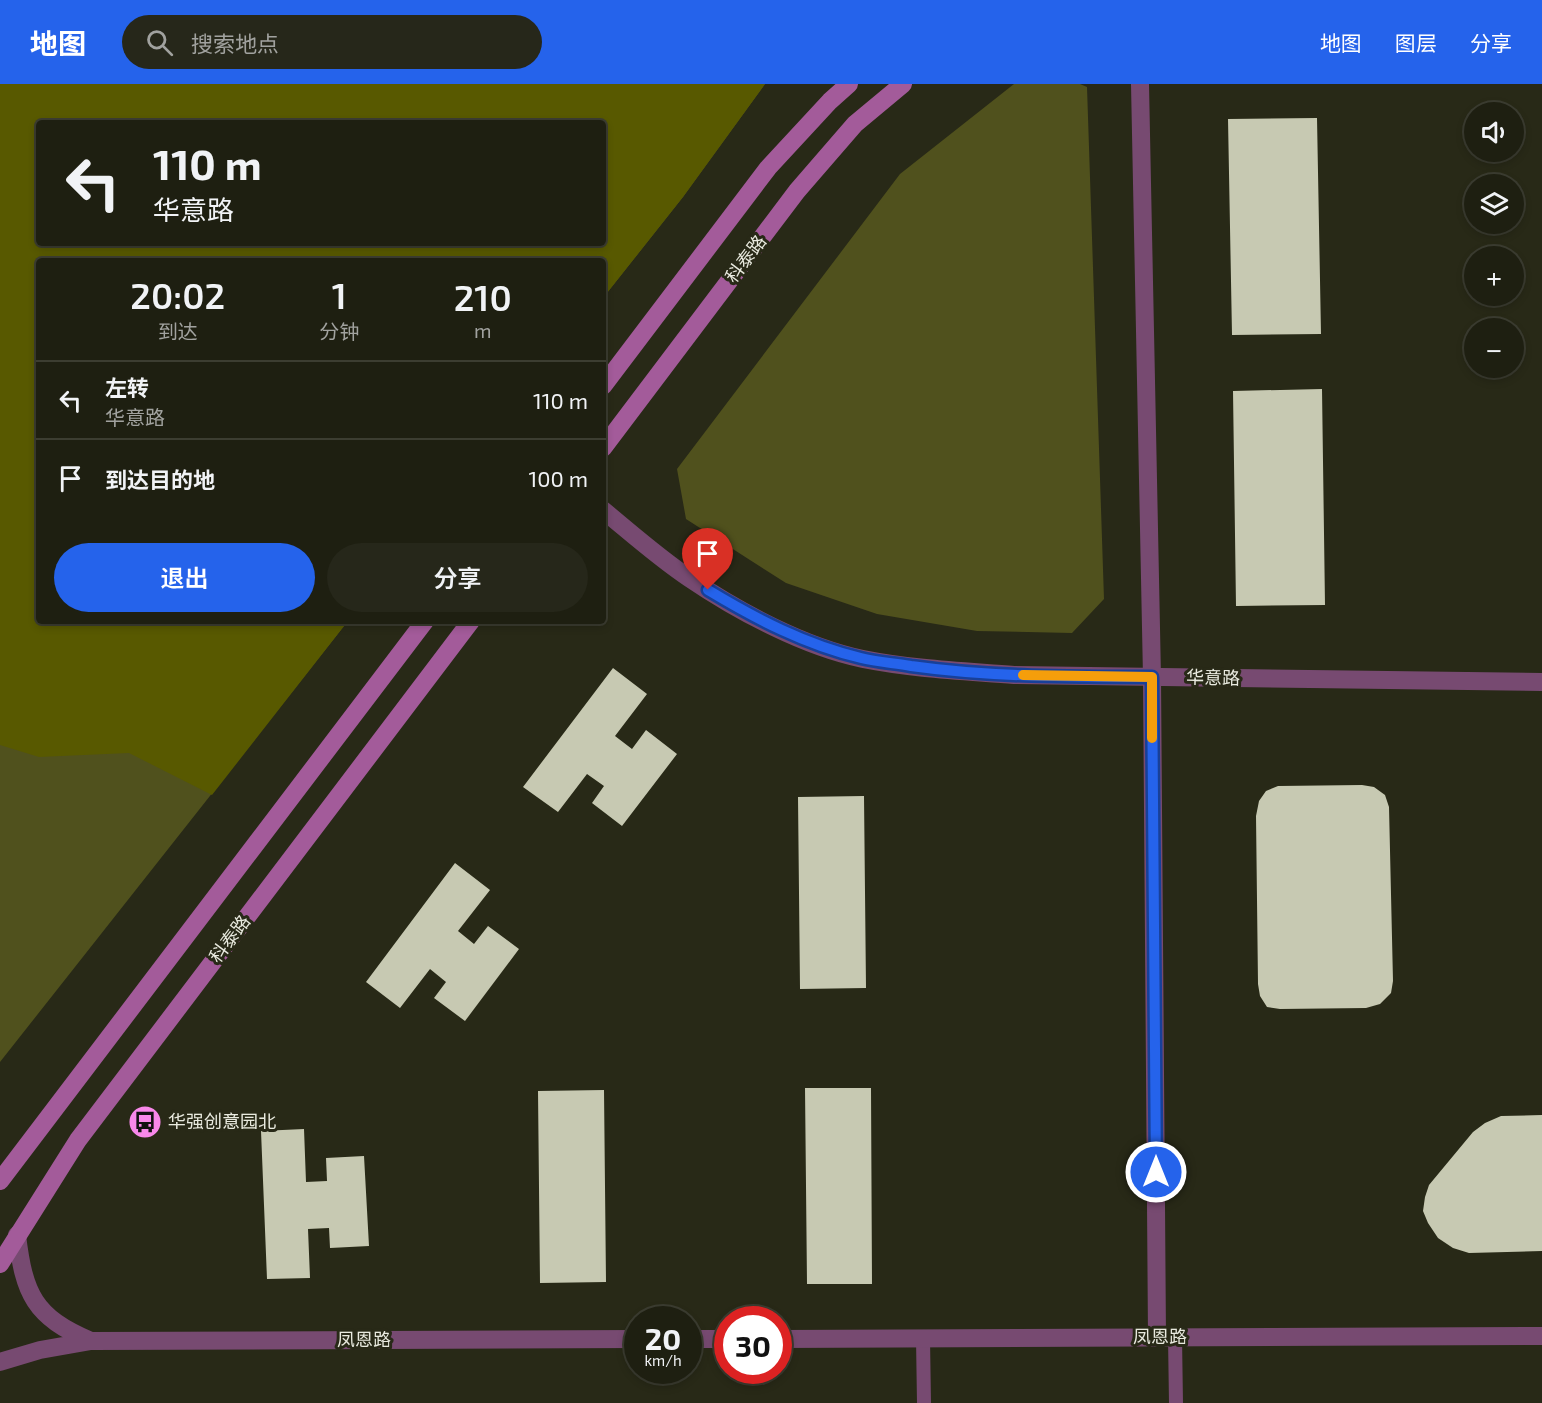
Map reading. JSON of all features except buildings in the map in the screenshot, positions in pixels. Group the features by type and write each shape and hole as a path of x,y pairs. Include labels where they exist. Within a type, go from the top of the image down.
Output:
{"main road":[{"name":"科泰路","path":"606,382 768,168 830,101 849,84"},
{"name":"科泰路","path":"606,443 797,191 855,124 903,84"},
{"name":"科泰路","path":"0,1181 423,624"},
{"name":"科泰路","path":"0,1264 78,1140 469,624"}],"street":[{"path":"1140,84 1166,1337"},
{"name":"华意路","path":"606,512 688,578 747,613 804,640 862,659 939,670 1014,675 1542,682"},
{"name":"凤恩路","path":"17,1234 23,1274 36,1304 62,1327 91,1341"},
{"name":"凤恩路","path":"792,1339 1542,1336"},
{"name":"凤恩路","path":"0,1362 40,1350 91,1341 624,1339"}],"lane":[{"path":"1166,1337 1176,1403"},
{"path":"923,1338 924,1403"}],"shaded area":[{"path":"0,84 765,84 683,197 606,294 606,258 36,258 36,624 346,624 0,1062"},
{"path":"0,84 765,84 683,197 606,294 606,258 36,258 36,624 346,624 212,795 129,753 39,757 0,745"},
{"path":"1014,84 1080,84 1087,87 1104,599 1072,633 977,631 877,614 786,583 686,519 677,469 900,174"}],"slow traffic":[{"path":"1023,675 1152,677 1152,738"}],"place":[{"name":"华强创意园北","path":"145,1122"}],"route":[{"path":"708,590 747,613 804,640 862,659 939,670 1014,675 1152,677 1156,1172"}]}
